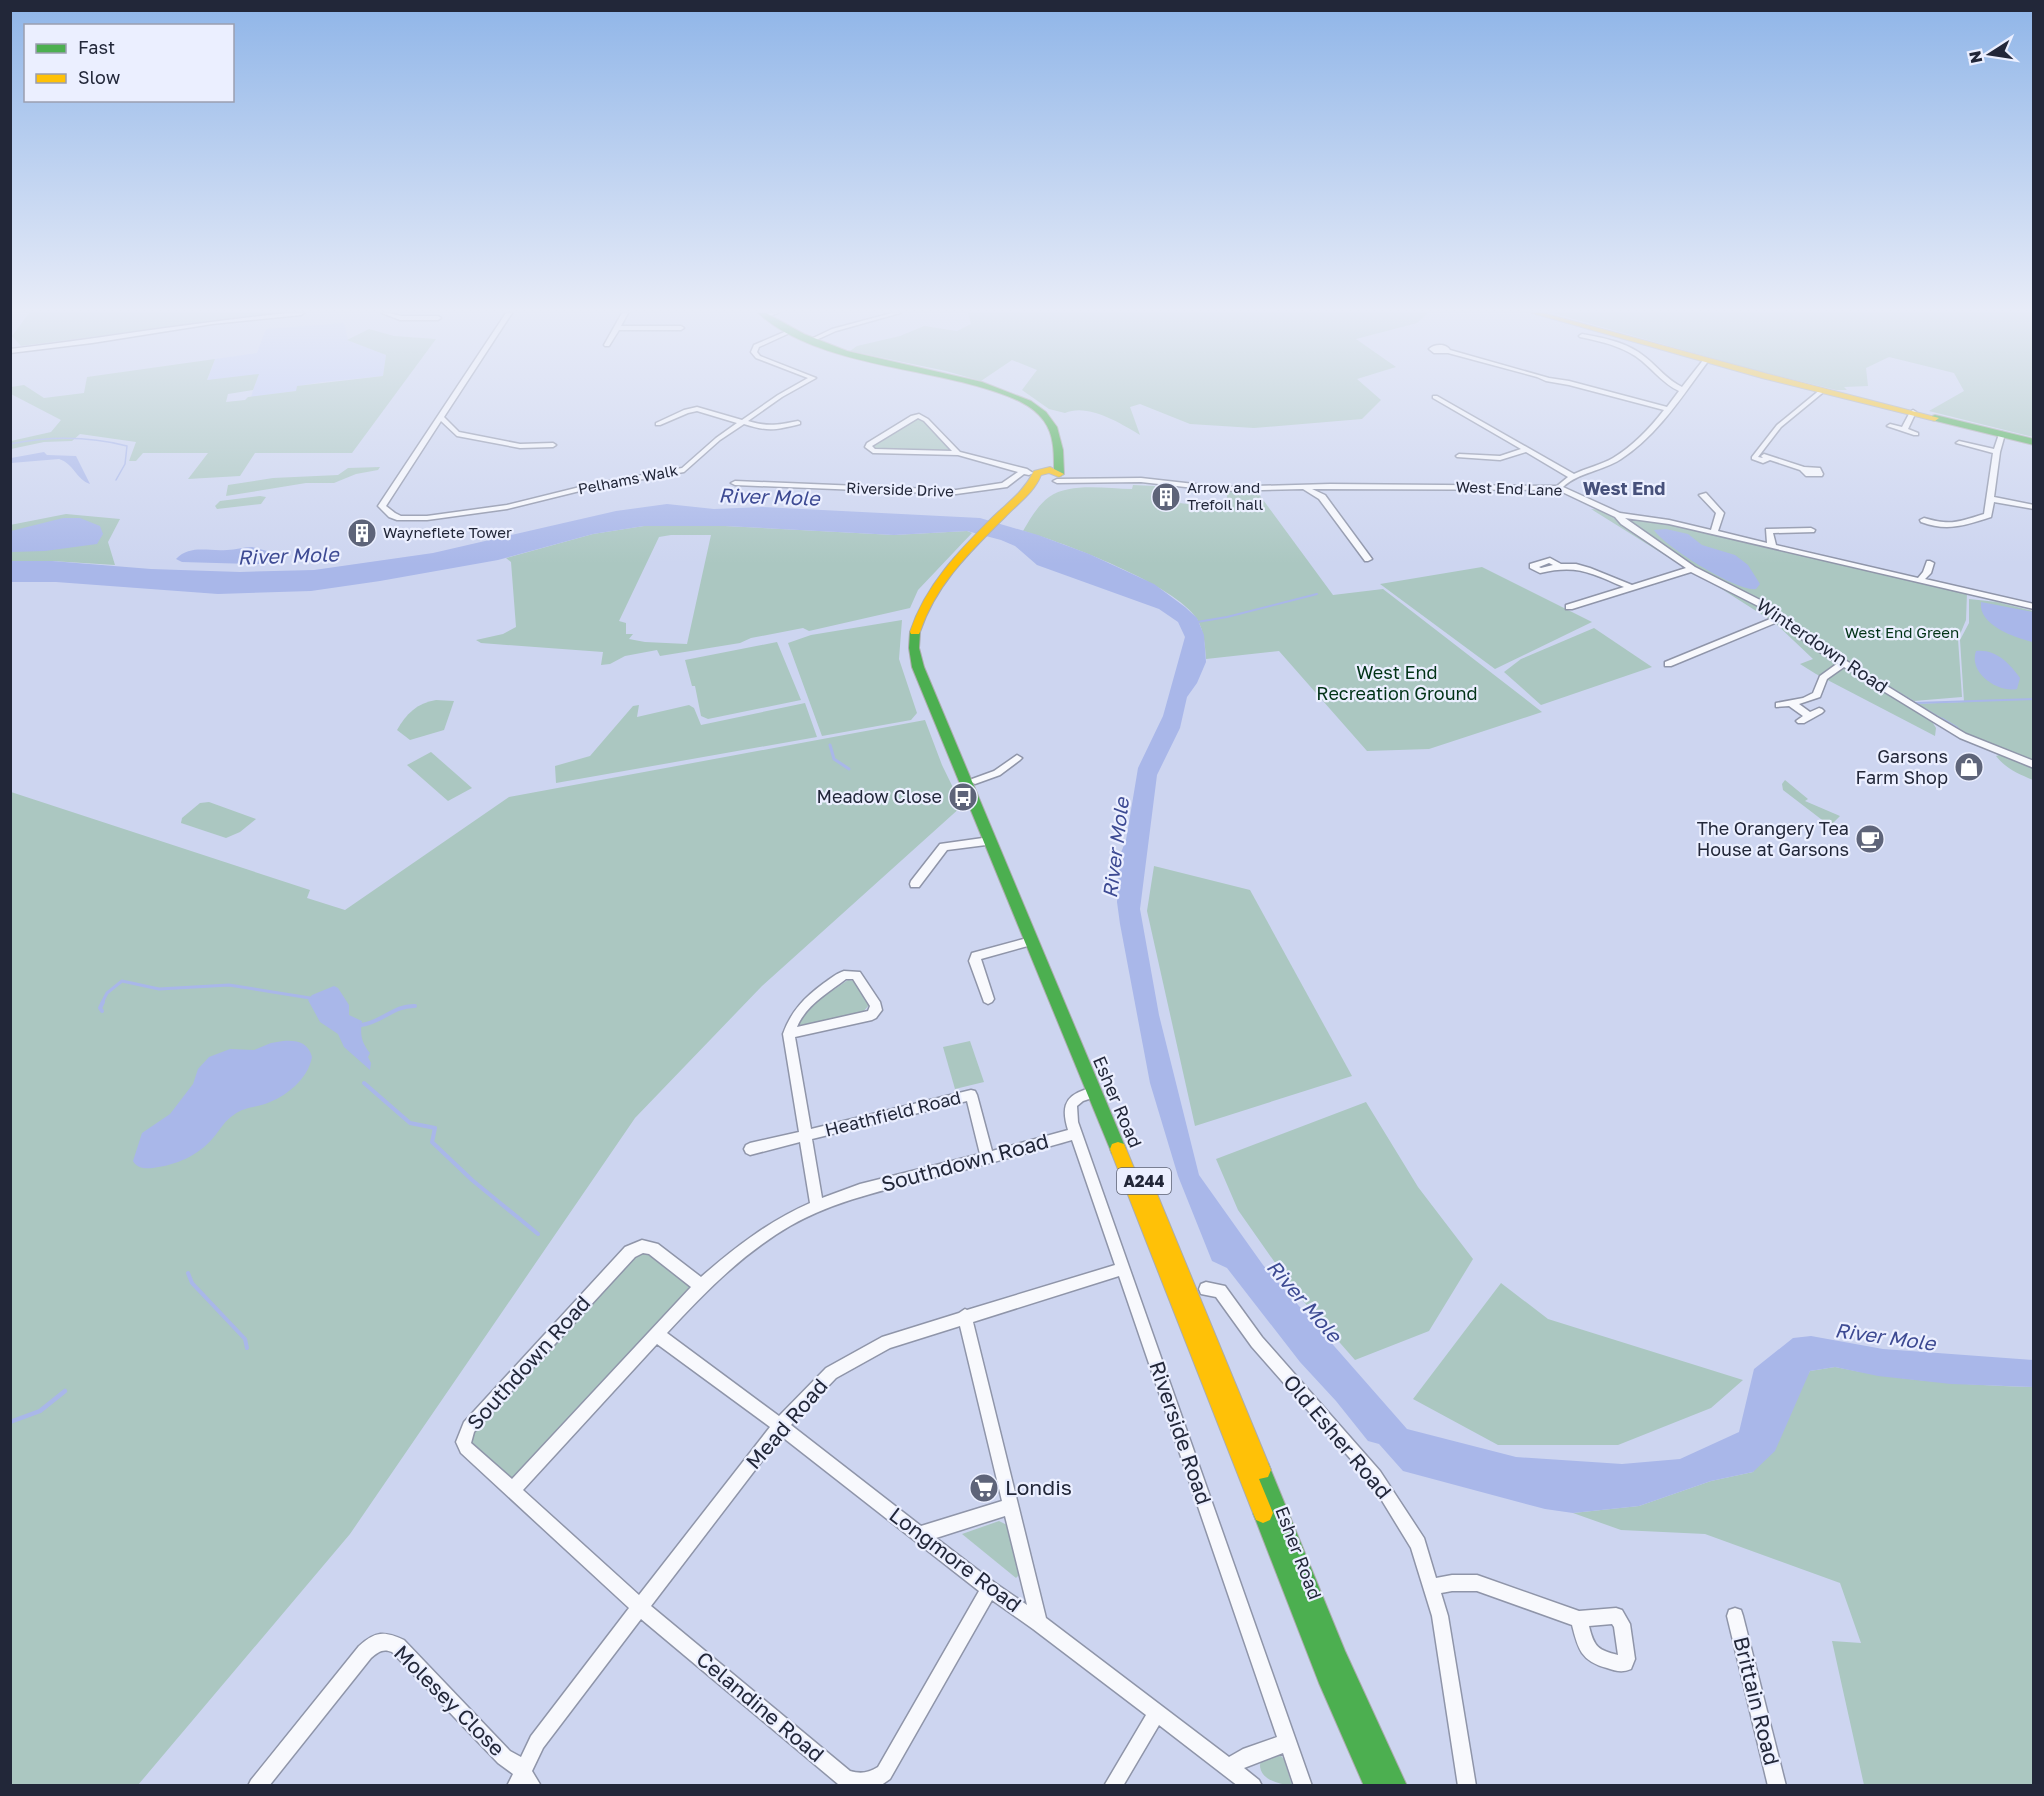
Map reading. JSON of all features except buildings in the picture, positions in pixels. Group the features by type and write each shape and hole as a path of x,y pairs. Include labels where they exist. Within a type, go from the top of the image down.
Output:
{"main road":[{"path":"1016,397 1044,414 1055,433 1059,448 1047,474"},
{"path":"1851,397 2034,442"},
{"name":"A244","path":"977,543 1020,496 1047,474"},
{"name":"Esher Road","path":"977,543 937,598 927,623 924,643 927,665 938,697 1191,1292 1336,1658 1396,1785"},
{"name":"Esher Road","path":"977,543 947,571 921,611 915,631 914,648 924,685 1169,1274 1318,1653 1376,1785"}],"street":[{"path":"454,397 441,417 457,434 520,446 553,445"},
{"name":"Pelhams Walk","path":"441,417 382,506 392,515 400,518 427,518 507,507 592,486 676,472 689,467 718,439 779,397"},
{"path":"1436,397 1431,398 1574,477"},
{"path":"1622,397 1668,409"},
{"path":"1559,488 1566,479 1615,460 1631,449 1677,397"},
{"path":"1804,469 1760,453 1779,426 1815,397"},
{"path":"658,424 686,411 697,409 775,428 798,423"},
{"path":"1904,430 1912,412"},
{"path":"958,453 926,420 916,416 869,444 868,447 873,451 958,453 1047,474"},
{"path":"1890,426 1916,434"},
{"path":"1924,520 1934,525 1951,527 1988,515 1996,452 2002,434"},
{"path":"1959,443 1996,452"},
{"path":"1459,456 1500,458 1526,450"},
{"name":"West End Lane","path":"1047,474 1077,480 1141,480 1221,489 1330,486 1559,488 1618,515 1663,521 2034,607"},
{"name":"Riverside Drive","path":"735,483 956,492 1004,485 1047,474"},
{"path":"1322,496 1330,486"},
{"path":"1304,487 1322,496 1368,559"},
{"path":"1703,495 1720,513 1714,533"},
{"path":"1991,499 2034,507"},
{"name":"Winterdown Road","path":"1618,515 1624,522 1692,569 1753,599 1782,617 1816,646 1963,736 2034,765"},
{"path":"1772,546 1769,531 1811,530"},
{"path":"1920,580 1927,573 1930,563"},
{"path":"1557,564 1592,570 1632,588"},
{"path":"1569,607 1692,569"},
{"path":"1668,664 1782,617"},
{"path":"1779,705 1817,695 1823,678 1844,663"},
{"path":"1791,703 1805,719 1819,711"},
{"path":"975,781 998,773 1017,758"},
{"path":"915,884 944,847 990,841"},
{"path":"988,999 975,961 976,956 1031,941"},
{"path":"789,1034 872,1015 876,1010 876,1005 856,975 844,975 808,1001 793,1020 789,1034 817,1206"},
{"name":"Riverside Road","path":"1094,1092 1079,1097 1071,1104 1070,1114 1303,1785"},
{"name":"Heathfield Road","path":"750,1149 971,1095 987,1159"},
{"name":"Southdown Road","path":"700,1286 653,1249 642,1246 636,1248 469,1427 463,1442 466,1448 513,1490 700,1286 755,1242 817,1206 865,1190 987,1159 1076,1133"},
{"name":"Mead Road","path":"523,1782 537,1743 640,1606 780,1426 831,1373 887,1342 1122,1269"},
{"name":"Old Esher Road","path":"1206,1289 1220,1291 1264,1350 1375,1476 1418,1544 1432,1587 1447,1653 1467,1785"},
{"path":"965,1316 1039,1623"},
{"name":"Longmore Road","path":"657,1335 780,1426 989,1589 1039,1623 1252,1785"},
{"name":"Celandine Road","path":"513,1490 640,1606 844,1778 855,1782 872,1782 884,1773 989,1589"},
{"path":"919,1535 1012,1506"},
{"path":"1432,1587 1452,1582 1477,1583 1579,1619"},
{"name":"Brittain Road","path":"1735,1616 1777,1785"},
{"name":"Molesey Close","path":"257,1785 365,1652 374,1644 387,1641 398,1646 504,1756 517,1766 523,1782"},
{"path":"1113,1785 1156,1714"},
{"path":"1228,1768 1244,1758 1288,1742"}],"green space":[{"path":"16,397 227,397 226,402 245,400 248,397 393,397 352,453 255,453 240,476 188,479 208,453 143,453 136,461 129,461 136,442 80,434 72,441 44,442 11,449 11,441 51,432 61,420"},
{"path":"1032,397 1377,397 1381,400 1362,419 1254,428 1190,424 1140,404 1130,407 1140,435 1094,412 1065,413 1049,409"},
{"path":"1954,397 2033,397 2033,437 1929,411"},
{"path":"916,418 925,421 954,452 879,450 872,447 872,443"},
{"path":"380,467 378,470 356,474 334,483 306,483 226,496 228,485 273,478 338,475 348,468"},
{"name":"West End Recreation Ground","path":"1133,485 1155,486 1154,500 1230,509 1226,492 1258,493 1333,595 1383,589 1542,712 1429,749 1367,751 1279,651 1206,659 1203,633 1197,619 1167,592 1117,566 1023,531 1041,504 1058,492 1089,487 1132,489"},
{"path":"266,497 261,504 217,509 215,506 220,501"},
{"path":"1591,509 1603,510 1671,559"},
{"path":"66,514 120,519 108,542 115,565 11,561 10,525"},
{"name":"West End Green","path":"1628,520 1677,526 1967,593 1966,620 1958,639 1962,697 1914,701 1812,640 1784,617 1694,569"},
{"path":"644,526 725,526 894,535 967,531 972,533 918,590 910,608 809,631 803,628 751,638 740,643 660,656 657,650 625,656 610,664 601,665 603,652 481,643 476,640 503,634 516,627 511,562 506,558 593,534","holes":["711,535 687,644 629,639 633,634 626,634 626,623 619,621 659,537"]},
{"path":"1482,567 1592,622 1495,669 1380,584"},
{"path":"1717,586 1768,610 1931,720 1936,728 1935,736 1800,664 1813,659 1775,623"},
{"path":"1969,599 1997,602 2033,611 2033,763 1986,745 1911,704 1964,702 1960,640 1969,623"},
{"path":"902,620 899,659 917,713 911,720 822,736 788,643 811,635"},
{"path":"1594,628 1652,667 1541,705 1504,672 1521,659"},
{"path":"777,642 801,700 708,719 701,716 695,686 692,686 685,660"},
{"path":"436,700 454,701 444,730 410,740 397,730 413,710"},
{"path":"805,703 817,737 556,783 555,766 590,756 633,706 639,705 637,717 689,705 694,708 701,725"},
{"path":"925,720 942,765 962,806 762,986 635,1118 350,1534 138,1785 11,1786 11,792 310,890 307,898 345,910 509,797"},
{"path":"431,752 472,788 448,801 407,765"},
{"path":"1996,756 2033,766 2033,780 2008,768"},
{"path":"1785,780 1808,799 1805,801 1840,816 1830,826 1783,790 1782,784"},
{"path":"209,802 256,819 240,832 226,838 181,823 182,818 200,803"},
{"path":"1154,866 1250,890 1352,1076 1195,1126 1147,911"},
{"path":"848,980 855,981 870,1004 863,1012 802,1028 799,1025 799,1021 820,999"},
{"path":"970,1041 984,1082 955,1089 943,1047"},
{"path":"1366,1102 1418,1187 1473,1259 1429,1331 1355,1360 1297,1294 1238,1210 1216,1159"},
{"path":"642,1246 701,1286 512,1490 466,1448 464,1433"},
{"path":"1501,1283 1548,1319 1743,1380 1711,1408 1618,1445 1498,1445 1413,1399"},
{"path":"1835,1367 1934,1382 2033,1387 2033,1785 1864,1785 1832,1641 1861,1643 1840,1583 1705,1534 1621,1530 1573,1513 1639,1506 1711,1481 1753,1472 1810,1371"},
{"path":"999,1521 1007,1525 1019,1575 1016,1578 962,1534"},
{"path":"1279,1754 1284,1759 1292,1785 1274,1782 1261,1772 1261,1760"}],"shaded area":[{"path":"44,452 47,455 76,456 90,484 59,459 11,463 11,458"},
{"path":"667,504 714,509 763,507 980,518 1038,535 1089,554 1154,584 1197,618 1204,635 1206,662 1197,683 1187,697 1180,728 1157,775 1140,909 1159,1015 1199,1175 1263,1265 1407,1429 1516,1457 1622,1464 1680,1459 1739,1432 1754,1369 1793,1338 1811,1336 1883,1349 2033,1360 2033,1387 1951,1384 1878,1376 1835,1367 1810,1371 1775,1451 1753,1472 1711,1481 1639,1506 1573,1513 1545,1509 1403,1471 1379,1444 1368,1441 1336,1401 1300,1362 1227,1268 1212,1261 1178,1176 1150,1083 1117,902 1120,855 1126,840 1138,768 1163,716 1185,637 1178,622 1159,609 1037,565 1015,546 1001,540 967,531 894,535 725,526 644,526 593,534 498,560 311,591 218,594 56,582 11,582 10,561 52,561 151,569 240,572 314,570 433,553 616,511"},
{"path":"63,518 80,518 100,526 103,534 97,544 45,551 11,552 11,531"},
{"path":"1666,529 1688,534 1702,545 1735,555 1748,565 1760,584 1756,589 1747,588 1702,567 1671,546 1654,530"},
{"path":"252,547 267,551 271,556 261,564 182,562 176,559 194,550 230,550"},
{"path":"1981,602 2033,612 2033,642 2008,634 1991,624 1985,617"},
{"path":"1976,651 1990,652 2007,662 2020,678 2017,689 2001,688 1986,680 1976,667"},
{"path":"334,986 338,988 349,1005 349,1015 362,1021 362,1038 370,1053 368,1057 371,1063 370,1070 344,1047 338,1034 320,1022 308,1000 312,995"},
{"path":"283,1041 305,1045 312,1057 306,1073 288,1092 273,1101 235,1114 201,1150 186,1159 153,1168 141,1168 133,1161 142,1133 170,1114 193,1084 198,1069 209,1057 230,1049 254,1050"}],"waterway":[{"path":"10,444 69,438 98,440 127,446 125,464 116,480"},
{"path":"1197,622 1227,617 1317,594"},
{"path":"1889,687 1945,721"},
{"path":"1916,703 2034,699"},
{"path":"1942,719 1957,728"},
{"path":"830,745 834,759 849,769"},
{"path":"102,1003 107,993 122,981 159,989 229,985 310,998"},
{"path":"102,1011 100,1008 103,1002"},
{"path":"361,1025 368,1024 401,1008 415,1006"},
{"path":"364,1083 410,1123 435,1128 432,1142 472,1180 538,1234"},
{"path":"188,1273 192,1283 245,1339 247,1348"},
{"path":"10,1422 40,1411 65,1391"}],"traffic: fast":[{"path":"1017,397 1028,402 1043,414 1052,427 1058,450 1059,474"},
{"path":"1935,418 2034,442"},
{"path":"915,632 914,648 918,667 1118,1149"},
{"path":"1261,1470 1337,1658 1396,1786"},
{"path":"1263,1513 1330,1683 1376,1786"}],"traffic: slow":[{"path":"1849,397 1935,418"},
{"path":"915,632 930,596 953,564 1029,489 1037,473 1050,470 1059,474"},
{"path":"1118,1149 1263,1513"},
{"path":"1142,1177 1261,1470"}],"place":[{"name":"Arrow and Trefoil hall","path":"1166,497"},
{"name":"Wayneflete Tower","path":"362,533"},
{"name":"Garsons Farm Shop","path":"1969,767"},
{"name":"Meadow Close","path":"963,797"},
{"name":"The Orangery Tea House at Garsons","path":"1870,839"},
{"name":"Londis","path":"984,1488"}],"district":[{"name":"West End","path":"1624,489"}],"water label":[{"name":"River Mole","path":"769,497"},
{"name":"River Mole","path":"288,556"},
{"name":"River Mole","path":"1116,848"},
{"name":"River Mole","path":"1304,1301"},
{"name":"River Mole","path":"1885,1337"}]}
